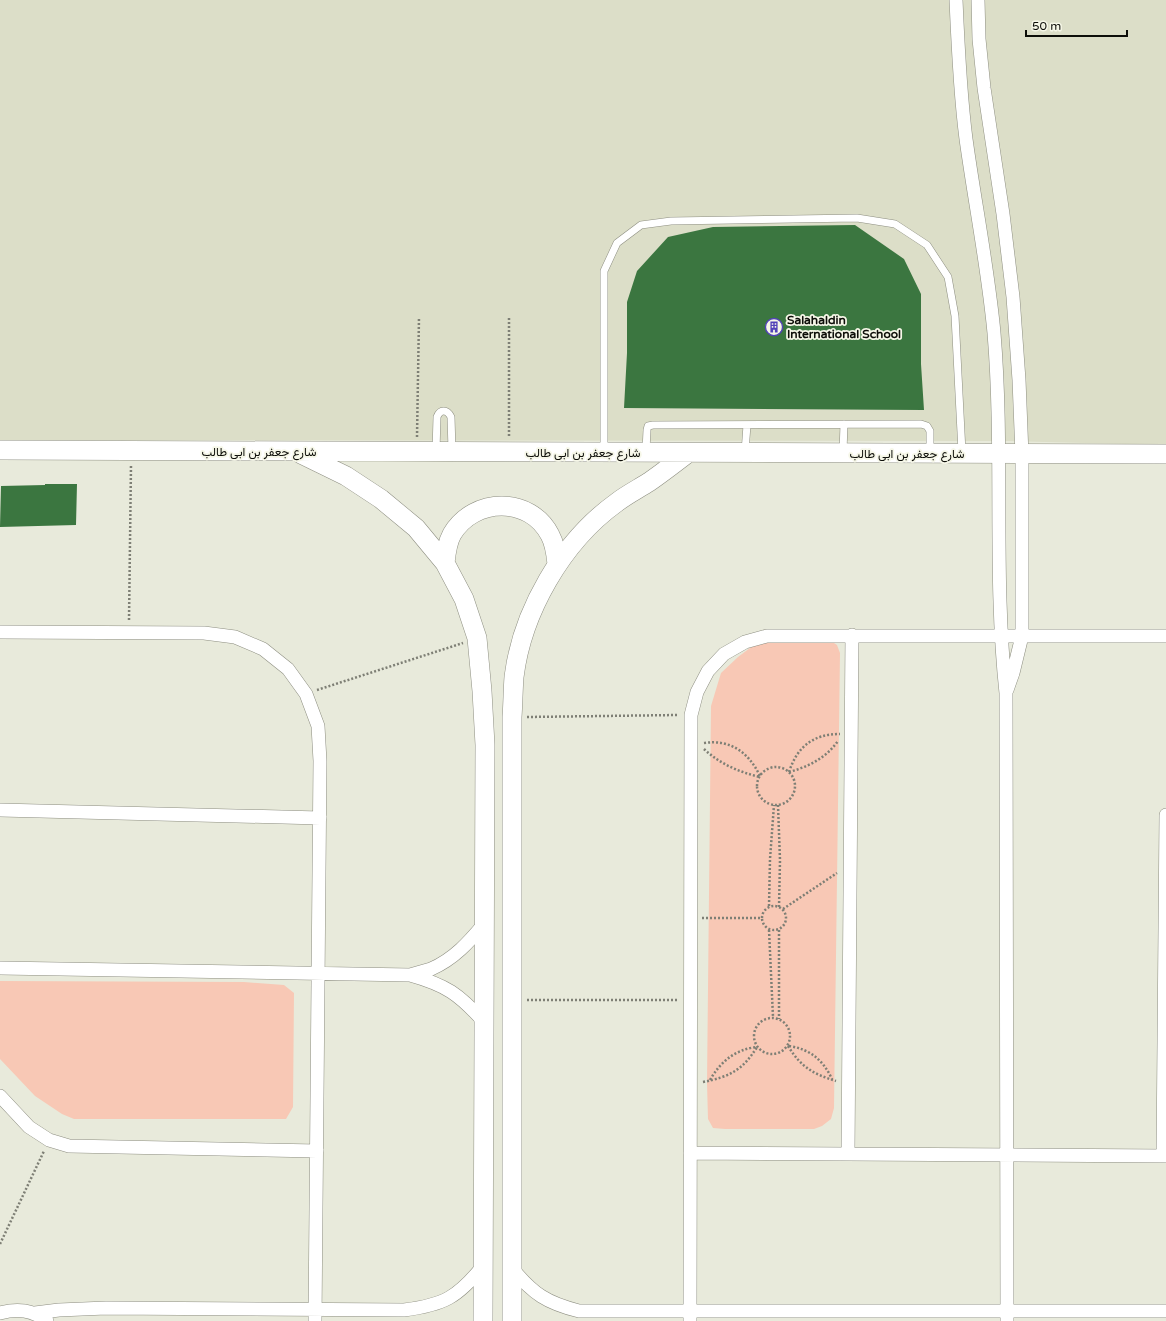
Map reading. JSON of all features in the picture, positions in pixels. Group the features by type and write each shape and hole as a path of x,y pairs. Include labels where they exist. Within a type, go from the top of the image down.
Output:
{"street":[{"path":"956,0 966,139 987,269 994,334 998,398 1000,636 1006,693 1007,1316"},
{"path":"978,0 979,39 984,88 1003,214 1013,297 1019,380 1022,454 1022,636 1013,673 1006,693"},
{"name":"شارع جعفر بن ابى طالب","path":"0,450 417,453 1166,454"},
{"path":"298,452 346,476 381,499 416,528 445,563 464,599 477,638 485,745 483,1321"},
{"path":"512,1321 512,717 514,676 523,637 538,599 558,564 584,532 615,504 688,453"},
{"path":"445,563 447,548 452,534 461,522 472,513 486,507 501,505 516,507 530,513 541,523 550,535 558,564"},
{"path":"0,632 204,633 235,637 263,650 288,669 306,694 318,726 320,761 315,1315"},
{"path":"848,1154 852,635"},
{"path":"690,1316 690,918 694,741 691,715 697,692 708,671 724,654 745,642 767,636 1166,636"},
{"path":"485,745 512,745"},
{"path":"0,810 320,818"},
{"path":"690,1153 1164,1156 1166,815"},
{"path":"410,975 431,968 451,958 468,944 484,924"},
{"path":"0,968 410,975 430,980 450,990 467,1003 484,1022"},
{"path":"0,1096 29,1127 49,1140 69,1146 317,1151"},
{"path":"3,1310 22,1310 36,1313 82,1308 106,1308 315,1315 404,1310 428,1307 450,1298 468,1284 483,1266"},
{"path":"512,1268 525,1284 541,1297 559,1306 579,1311 690,1316 1007,1316 1166,1311"},
{"path":"36,1313 47,1321"}],"lane":[{"path":"604,453 604,271 617,243 641,225 671,221 857,218 895,224 927,245 948,277 954,316 963,454"},
{"path":"442,411 446,411 451,417 444,453 437,417 442,411"},
{"path":"843,454 844,424"},
{"path":"646,453 647,430 648,426 653,425 922,424 927,426 930,431 930,454"},
{"path":"745,454 747,425"}],"path":[{"path":"417,453 419,318"},
{"path":"509,318 509,453"},
{"path":"129,632 131,451"},
{"path":"306,694 477,638"},
{"path":"512,717 691,715"},
{"path":"830,734 842,734 836,743 820,759 810,765 789,772 799,751 808,743 819,737 830,734"},
{"path":"694,741 707,752 727,765 737,770 760,776"},
{"path":"694,741 724,743 736,748 746,755 760,776"},
{"path":"771,768 781,768 789,772 794,782 794,792 788,801 774,805 764,801 757,787 760,776 771,768"},
{"path":"773,1017 769,930 763,923 762,918 763,913 769,906 770,859 774,805"},
{"path":"778,805 780,860 779,907"},
{"path":"783,909 850,864"},
{"path":"769,906 783,909 787,918 786,923 779,930 769,930"},
{"path":"690,918 762,918"},
{"path":"779,930 779,1019"},
{"path":"512,1000 690,1000"},
{"path":"773,1017 779,1019 788,1026 791,1037 788,1046 783,1052 772,1055 766,1053 757,1046 754,1035 758,1024 762,1020 773,1017"},
{"path":"710,1080 718,1068 729,1057 737,1052 757,1046"},
{"path":"690,1084 729,1075 738,1070 746,1063 757,1046"},
{"path":"788,1046 807,1051 815,1056 822,1063 832,1079"},
{"path":"788,1046 806,1068 823,1077 849,1084"},
{"path":"0,1244 49,1140"}],"shaded area":[{"path":"0,0 1166,0 1166,445 1008,441 0,440"},
{"path":"781,639 828,639 837,645 840,653 834,1108 831,1119 822,1126 814,1129 713,1128 708,1119 707,1083 711,706 721,673 738,657 754,645"},
{"path":"0,981 244,982 284,985 294,993 293,1107 286,1119 74,1119 62,1114 35,1096 0,1059"}],"building":[{"name":"Salahaldin International School","path":"855,225 904,259 921,294 921,364 924,410 624,408 627,353 627,302 637,271 668,237 713,227"},
{"path":"77,484 76,525 0,527 1,486"}],"place":[{"name":"Salahaldin International School","path":"774,327"}]}
